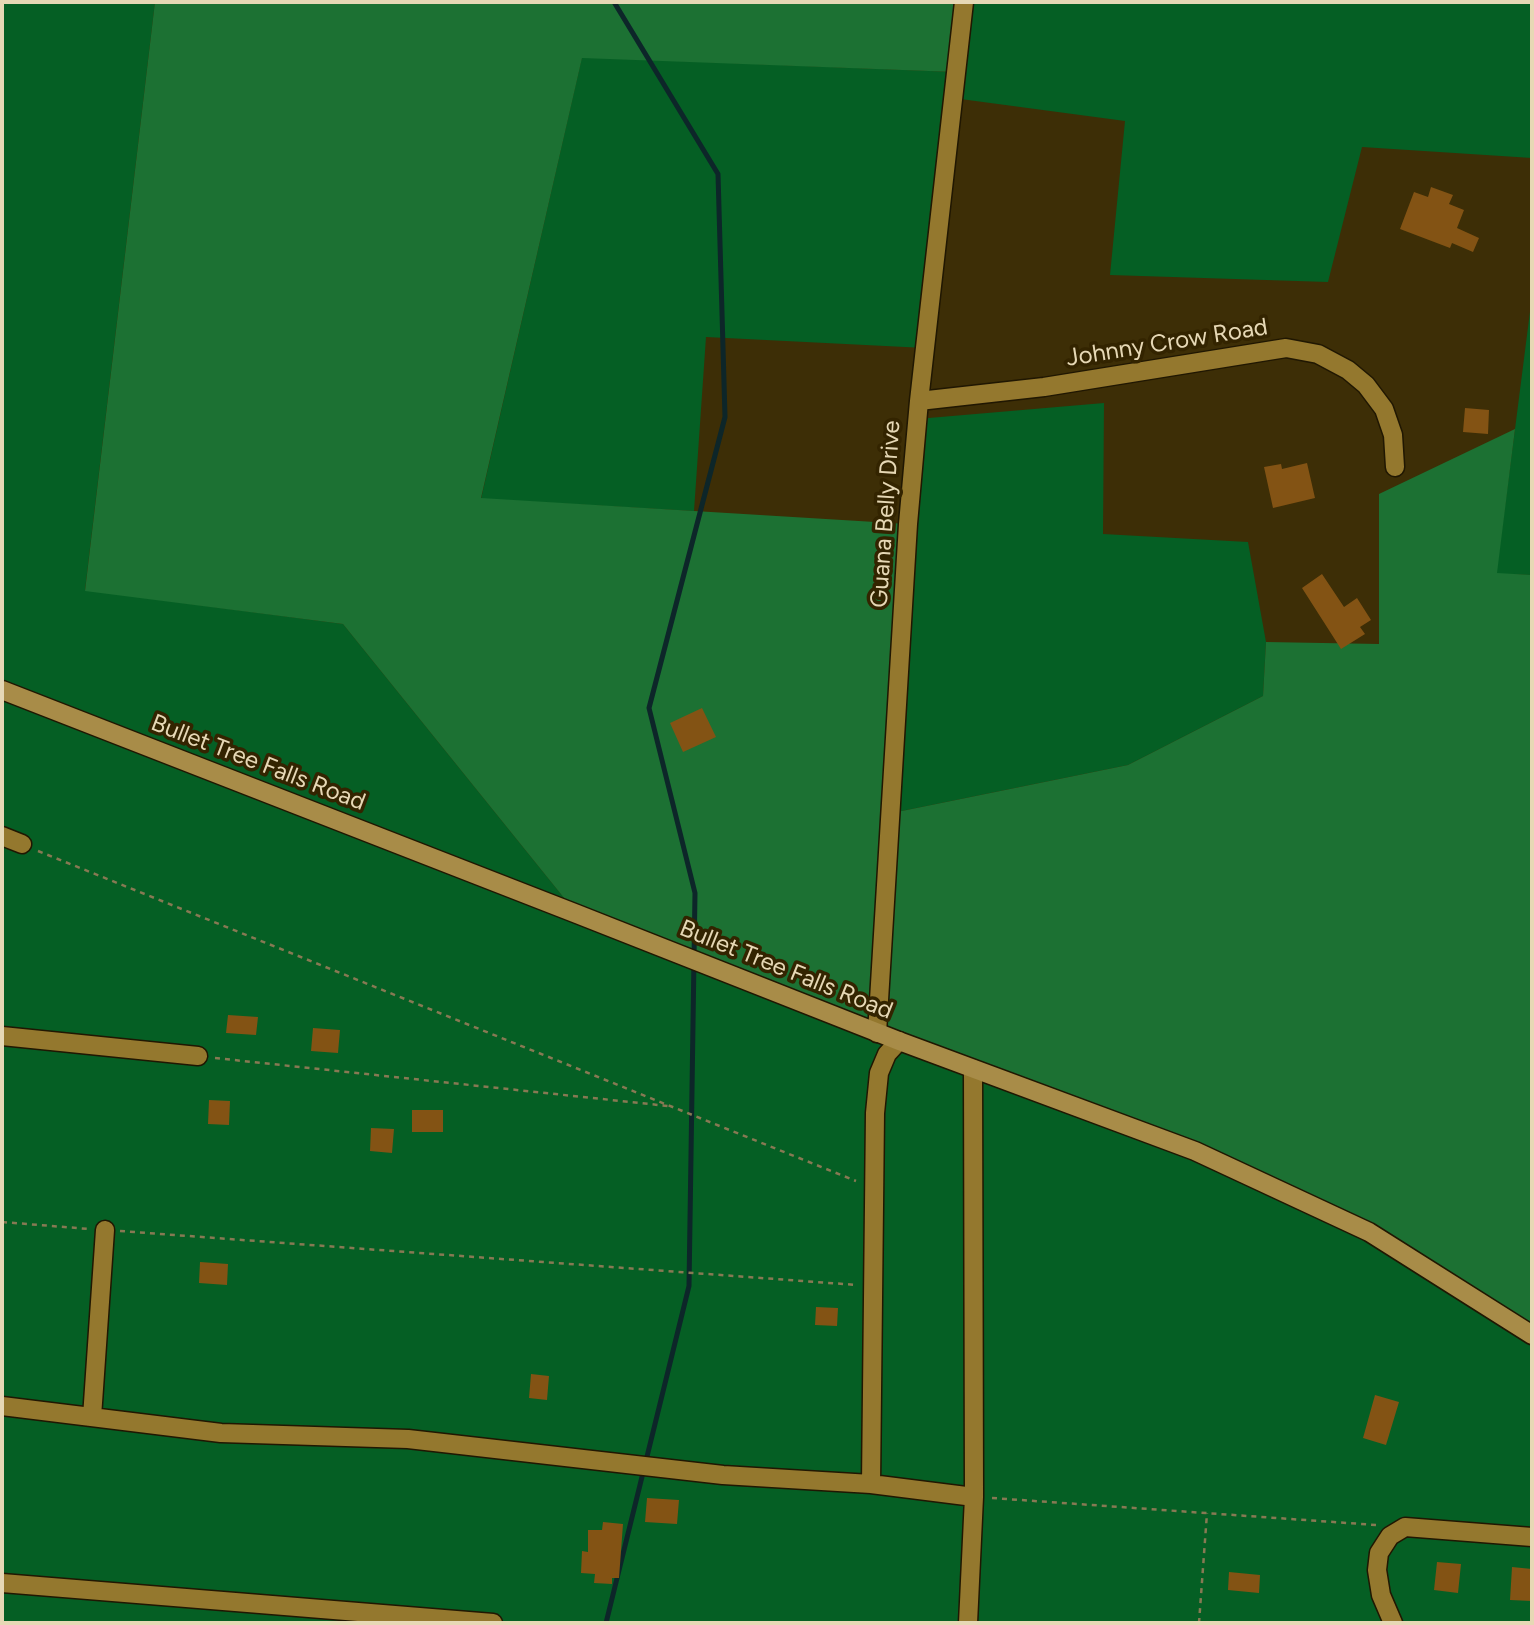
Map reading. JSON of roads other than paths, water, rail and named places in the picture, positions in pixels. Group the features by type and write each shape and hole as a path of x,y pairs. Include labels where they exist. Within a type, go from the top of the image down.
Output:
{"main road":[{"name":"Bullet Tree Falls Road","path":"2,690 899,1041 1195,1151 1369,1232 1532,1335"}],"street":[{"name":"Guana Belly Drive","path":"877,1032 908,524 919,401 964,2"},
{"name":"Johnny Crow Road","path":"919,401 1044,387 1286,348 1318,354 1348,370 1366,385 1384,409 1393,436 1395,467"},
{"path":"2,836 22,844"},
{"path":"2,1036 198,1056"},
{"path":"872,1484 875,1112 879,1073 887,1054 899,1041"},
{"path":"968,1623 974,1497 973,1069"},
{"path":"92,1417 105,1230"},
{"path":"2,1406 221,1433 408,1439 723,1475 872,1484 974,1497"},
{"path":"1393,1623 1381,1595 1377,1570 1379,1553 1390,1536 1405,1527 1532,1537"},
{"path":"2,1583 493,1623"}],"waterway":[{"path":"606,1623 689,1286 695,893 649,708 725,417 718,174 614,2"}]}
